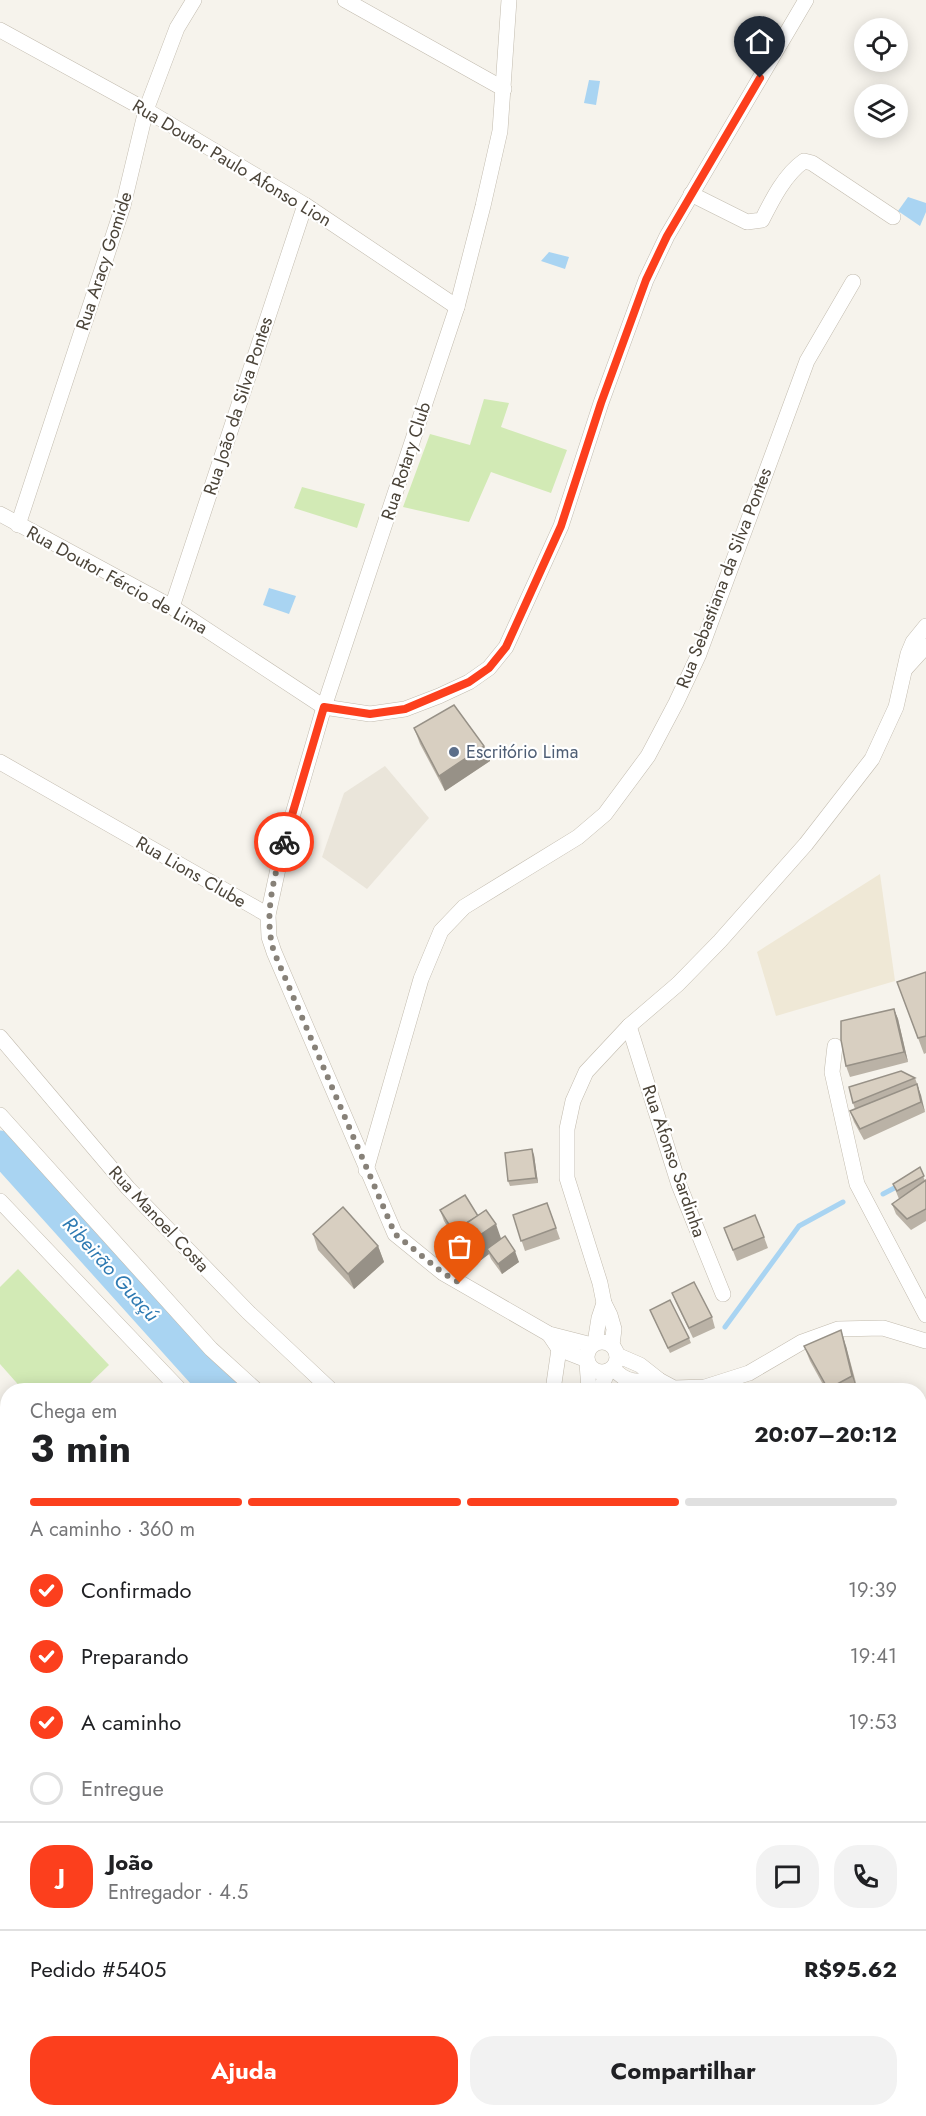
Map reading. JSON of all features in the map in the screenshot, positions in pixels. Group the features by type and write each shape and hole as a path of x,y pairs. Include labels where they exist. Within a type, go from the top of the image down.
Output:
{"street":[{"name":"Rua Aracy Gomide","path":"18,525 123,206 146,110 177,28 194,0"},
{"path":"345,0 504,89"},
{"name":"Rua Rotary Club","path":"268,915 281,855 324,707 457,307 500,131 509,0"},
{"path":"324,707 370,714 405,709 469,682 489,668 506,647 561,526 601,403 646,280 667,236 806,0"},
{"name":"Rua Doutor Paulo Afonso Lion","path":"0,30 146,110 305,205 457,307"},
{"path":"692,194 747,222 762,220 772,200 797,166 804,161 812,163 893,217"},
{"name":"Rua João da Silva Pontes","path":"172,607 305,205"},
{"name":"Rua Sebastiana da Silva Pontes","path":"366,1170 420,979 441,931 464,907 578,837 605,814 648,756 699,654 807,361 853,282"},
{"name":"Rua Doutor Fércio de Lima","path":"0,514 172,607 324,707"},
{"path":"603,1383 612,1360 614,1329 604,1304 600,1282 567,1178 567,1129 573,1101 585,1072 629,1026 678,984 720,941 806,844 872,759 896,707 908,654 913,642 926,626"},
{"path":"906,668 926,646"},
{"name":"Rua Lions Clube","path":"0,762 268,915 269,937 274,952 395,1234 443,1273 549,1334 594,1344"},
{"name":"Rua Afonso Sardinha","path":"629,1026 679,1185 723,1294"},
{"name":"Rua Manoel Costa","path":"0,1037 128,1188 248,1312 324,1383"},
{"path":"835,1046 832,1072 857,1184 926,1315"},
{"path":"0,1115 211,1349 248,1383"},
{"path":"0,1201 173,1383"},
{"path":"588,1383 587,1352 594,1344 604,1304"},
{"path":"718,1383 749,1373 802,1342 838,1329 883,1328 926,1341"},
{"name":"Rua Lions Clube","path":"549,1334 559,1349"},
{"path":"594,1344 607,1342 620,1377 629,1380 659,1380 665,1383"},
{"path":"555,1383 559,1349 587,1362 596,1371 612,1360"}],"shaded area":[{"path":"385,766 429,818 367,889 322,857 344,793"},
{"path":"880,874 895,981 776,1016 757,952"}],"green space":[{"path":"484,399 509,403 501,427 567,450 551,493 491,472 469,522 403,507 430,434 470,445"},
{"path":"302,487 365,504 357,528 294,508"},
{"path":"18,1269 109,1365 90,1383 17,1383 0,1364 0,1287"}],"water":[{"path":"589,80 600,81 596,105 584,103"},
{"path":"908,197 926,203 926,212 920,226 898,211"},
{"path":"549,252 569,257 565,269 541,261"},
{"path":"269,588 296,596 289,614 263,605"}],"building":[{"name":"Escritório Lima","path":"454,705 484,746 439,776 414,728"},
{"path":"926,972 926,1036 918,1038 897,982"},
{"path":"894,1009 904,1052 846,1066 841,1040 841,1021"},
{"path":"901,1071 915,1078 853,1103 849,1087"},
{"path":"917,1084 921,1102 860,1129 850,1111"},
{"path":"532,1149 536,1178 508,1181 505,1153"},
{"path":"920,1167 924,1176 897,1191 893,1184"},
{"path":"926,1180 926,1209 907,1219 892,1204"},
{"path":"465,1195 478,1216 453,1231 440,1210"},
{"path":"547,1203 556,1228 521,1241 513,1215"},
{"path":"343,1207 378,1246 348,1274 313,1234"},
{"path":"486,1210 496,1224 474,1239 464,1225"},
{"path":"755,1215 764,1237 733,1250 724,1228"},
{"path":"505,1236 515,1251 498,1264 487,1249"},
{"path":"694,1282 712,1317 689,1328 672,1293"},
{"path":"670,1300 689,1338 668,1348 650,1310"},
{"path":"841,1330 852,1376 839,1383 825,1383 804,1346"}],"waterway":[{"name":"Ribeirão Guaçú","path":"0,1147 212,1383"},
{"path":"883,1194 900,1185"},
{"path":"725,1327 799,1226 843,1202"}],"way so far":[{"path":"284,842 268,915 269,937 274,952 395,1234 443,1273 460,1283"}],"place":[{"name":"Escritório Lima","path":"454,752"}],"route":[{"path":"284,842 324,707 370,714 405,709 469,682 489,668 506,647 561,526 601,403 646,280 667,236 760,78"}]}
